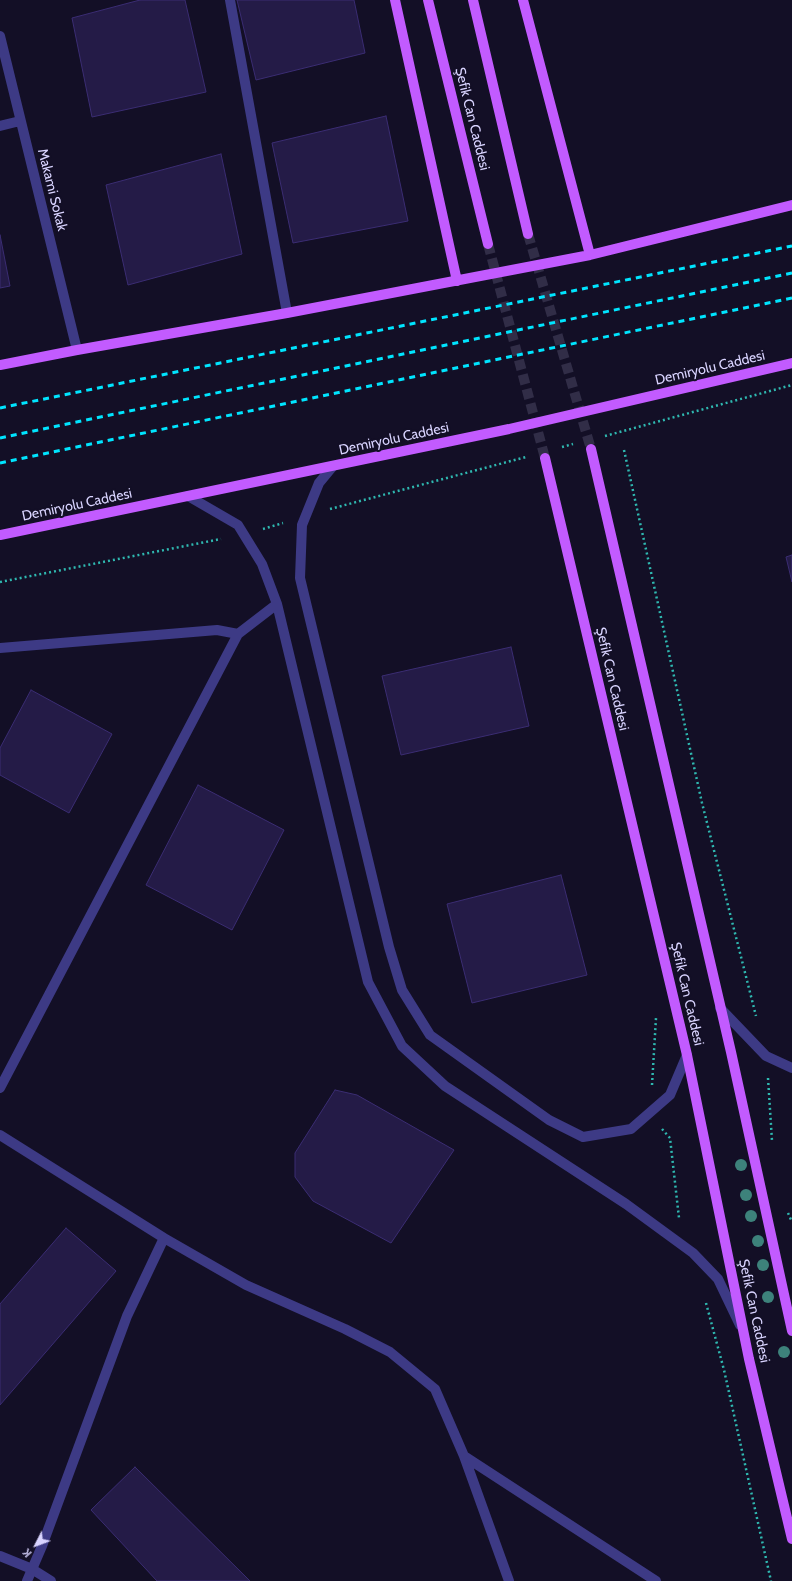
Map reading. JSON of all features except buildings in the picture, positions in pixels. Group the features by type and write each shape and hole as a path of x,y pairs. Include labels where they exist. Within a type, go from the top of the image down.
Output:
{"main road":[{"path":"395,0 457,281"},
{"name":"Şefik Can Caddesi","path":"428,0 488,244"},
{"name":"Şefik Can Caddesi","path":"473,0 528,234"},
{"path":"523,0 590,255"},
{"path":"0,365 287,313 590,255 792,205"},
{"name":"Demiryolu Caddesi","path":"0,535 509,430 792,363"},
{"name":"Şefik Can Caddesi","path":"591,449 720,1008 792,1331"},
{"name":"Şefik Can Caddesi","path":"545,458 687,1055 744,1332 792,1539"}],"street":[{"path":"230,0 287,313"},
{"name":"Makami Sokak","path":"0,36 77,350"},
{"path":"0,126 20,121"},
{"path":"333,466 318,484 302,525 300,578 389,947 402,990 430,1035 549,1120 583,1136 631,1130 670,1095 687,1055"},
{"path":"188,496 238,525 262,564 277,604 368,982 402,1046 445,1086 626,1204 693,1253 718,1279 744,1332"},
{"path":"0,1088 238,634 277,604"},
{"path":"0,648 217,630 238,634"},
{"path":"720,1008 766,1056 792,1068"},
{"path":"0,1135 164,1238 246,1284 345,1329 390,1352 435,1389 464,1456 509,1581"},
{"path":"27,1581 42,1546 127,1316 164,1238"},
{"path":"464,1456 656,1581"},
{"path":"0,1556 32,1569 50,1581"}],"path":[{"path":"599,437 792,385"},
{"path":"561,448 576,443"},
{"path":"624,450 702,803 757,1018"},
{"path":"0,582 244,535 306,516 530,456"},
{"path":"654,1011 656,1019 649,1114 670,1138 679,1217 693,1253"},
{"path":"766,1056 773,1148"},
{"path":"786,1206 792,1222"},
{"path":"704,1298 724,1370 771,1581"}],"tunnel":[{"path":"528,234 591,449"},
{"path":"488,244 545,458"}],"railway":[{"path":"0,408 792,246"},
{"path":"0,438 792,273"},
{"path":"0,463 792,298"}]}
